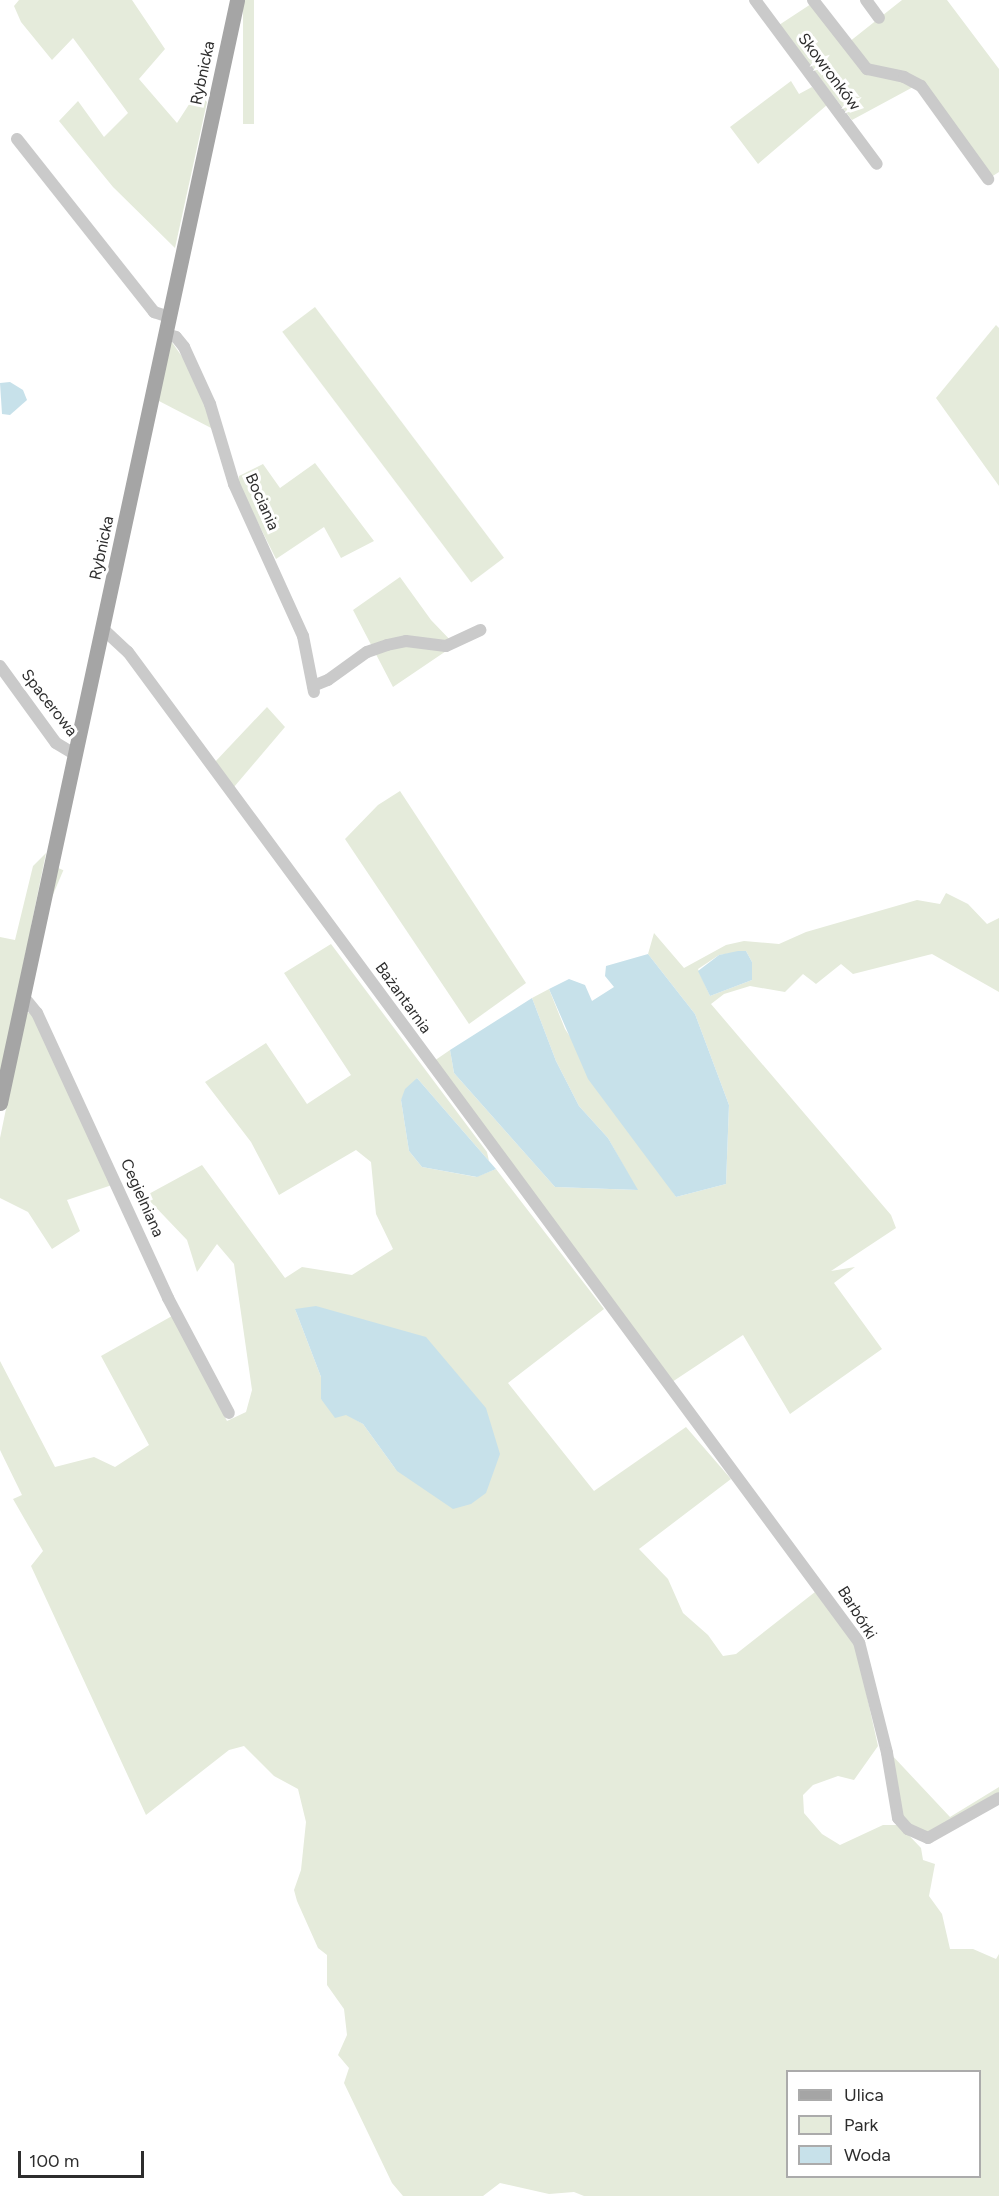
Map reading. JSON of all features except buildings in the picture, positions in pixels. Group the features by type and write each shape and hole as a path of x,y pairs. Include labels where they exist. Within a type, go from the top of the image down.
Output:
{"main road":[{"name":"Rybnicka","path":"0,1103 237,0"}],"street":[{"name":"Skowronków","path":"755,0 877,164"},
{"name":"Skowronków","path":"813,0 867,69 904,77 921,86 988,180"},
{"path":"866,0 879,18"},
{"path":"17,139 154,312 169,317"},
{"name":"Bociania","path":"165,334 176,337 184,346 210,404 234,484 303,636 313,689 367,652 406,641 446,646 480,630"},
{"name":"Bażantarnia","path":"103,629 128,652 674,1389"},
{"name":"Spacerowa","path":"0,666 56,743 76,755"},
{"name":"Cegielniana","path":"23,996 37,1013 168,1298 229,1413"},
{"name":"Barbórki","path":"674,1389 859,1642 887,1753 898,1818 908,1830 928,1838 999,1798"}],"green space":[{"path":"19,0 132,0 165,49 139,79 177,123 197,92 207,102 175,248 113,187 59,121 78,101 104,137 128,113 73,38 52,60 21,22 14,6"},
{"path":"243,0 254,0 254,124 243,124"},
{"path":"902,0 947,0 999,69 999,172 988,179 915,86 852,120 779,25 811,4 849,42"},
{"path":"791,81 799,94 812,87 827,105 758,164 730,127"},
{"path":"315,307 504,558 471,582 282,332"},
{"path":"996,325 999,328 999,486 936,398"},
{"path":"171,341 193,372 215,430 157,400"},
{"path":"315,463 374,541 341,558 324,527 276,559 238,483 239,476 263,464 280,488"},
{"path":"400,577 431,620 455,645 393,687 353,610"},
{"path":"267,707 285,727 234,787 214,763"},
{"path":"400,791 526,983 469,1024 345,839 378,805"},
{"path":"46,853 0,1078 0,937 15,940 33,866"},
{"path":"56,867 63,870 29,952 21,949"},
{"path":"946,893 968,904 987,924 999,918 999,992 932,954 853,974 841,964 816,984 803,974 785,992 750,986 724,994 711,1004 891,1215 896,1228 831,1271 855,1267 834,1283 882,1349 790,1414 743,1335 672,1382 434,1061 450,1050 454,1073 555,1187 637,1190 608,1138 579,1106 556,1061 532,998 549,989 565,1029 676,1197 726,1184 729,1105 695,1014 648,954 654,933 684,968 726,945 744,941 779,944 806,932 917,900 940,904","holes":["746,951 752,962 752,980 710,996 698,969 719,955"]},
{"path":"331,944 487,1152 489,1161 417,1078 401,1100 409,1151 422,1167 476,1177 496,1169 604,1309 508,1383 594,1491 686,1427 731,1479 639,1549 668,1579 683,1613 708,1635 723,1656 736,1654 815,1592 855,1643 878,1746 854,1780 838,1776 813,1785 803,1795 804,1813 822,1834 840,1845 883,1825 899,1825 921,1848 923,1860 935,1864 929,1896 942,1914 950,1949 973,1949 996,1959 999,1954 999,2196 584,2196 574,2192 549,2194 500,2183 483,2196 403,2196 392,2183 344,2083 349,2068 338,2055 347,2035 344,2009 327,1985 327,1955 318,1948 294,1890 301,1870 306,1822 298,1789 274,1776 244,1746 229,1750 146,1815 31,1566 43,1551 13,1499 22,1495 0,1450 0,1361 55,1467 94,1457 115,1467 149,1445 101,1356 172,1316 227,1421 246,1412 252,1390 234,1264 217,1244 197,1272 187,1240 145,1196 202,1165 285,1278 302,1267 352,1275 393,1249 376,1214 371,1162 356,1150 279,1195 251,1142 205,1082 266,1043 307,1104 351,1075 284,973","holes":["295,1309 397,1471 363,1424 321,1399 321,1377"]},
{"path":"26,1012 33,1014 112,1185 67,1200 80,1231 52,1249 28,1212 0,1198 0,1138"},
{"path":"889,1752 950,1817 999,1787 999,1794 927,1834 910,1827 900,1814"}],"water":[{"path":"10,382 23,390 27,400 10,415 2,414 0,383"},
{"path":"746,951 752,962 752,980 710,996 698,971 719,955"},
{"path":"648,954 695,1014 729,1105 726,1184 676,1197 588,1079 549,989 569,979 585,985 592,1001 614,987 605,976 606,966"},
{"path":"532,998 556,1061 579,1106 608,1138 638,1190 555,1187 454,1073 450,1050"},
{"path":"417,1078 496,1169 477,1177 422,1167 409,1151 401,1100 405,1089"},
{"path":"316,1306 426,1337 486,1408 500,1454 486,1493 471,1504 453,1509 397,1471 363,1424 346,1415 335,1418 321,1399 321,1377 295,1309"}]}
